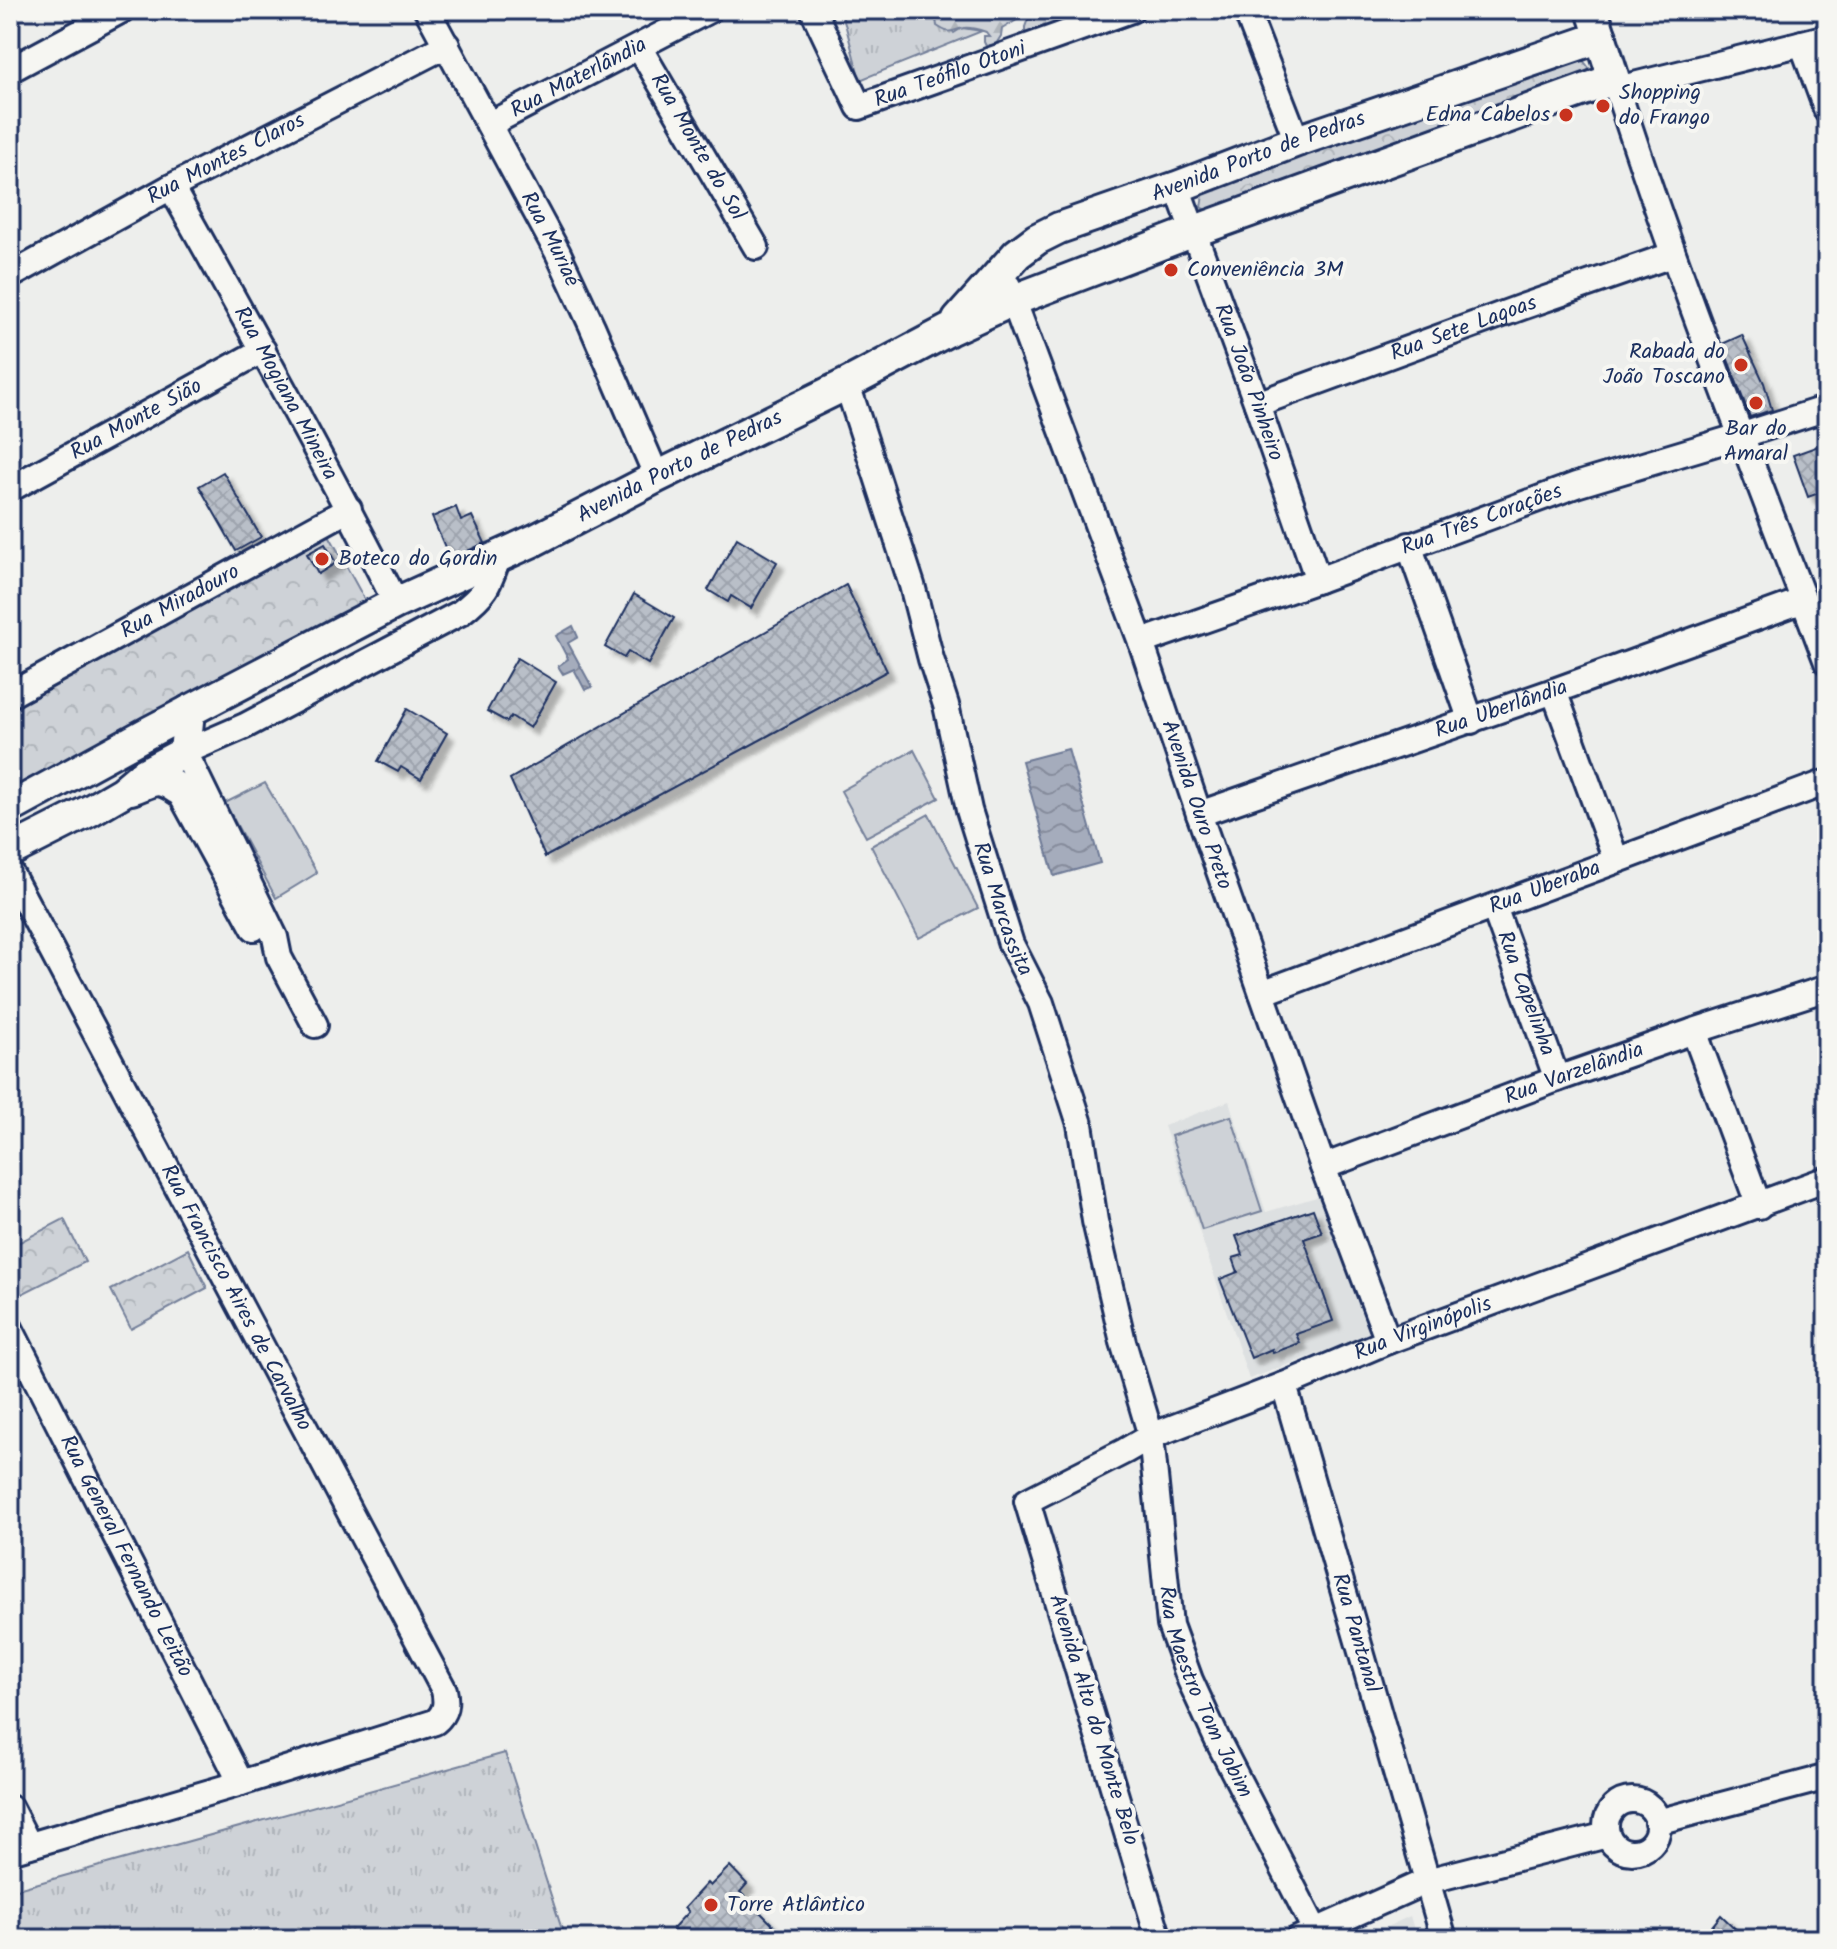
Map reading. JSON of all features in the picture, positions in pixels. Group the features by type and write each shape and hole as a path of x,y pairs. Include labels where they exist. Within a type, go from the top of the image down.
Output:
{"main road":[{"name":"Avenida Porto de Pedras","path":"949,330 1017,254 1059,228 1177,187 1596,24"},
{"path":"1596,24 1616,84"},
{"name":"Avenida Porto de Pedras","path":"10,808 396,603 498,558 1014,300 1192,232 1580,93 1616,84"},
{"path":"122,792 142,775 180,754 189,711"},
{"path":"162,726 169,730 180,754"},
{"path":"10,851 122,792 155,780 165,780 178,789"}],"street":[{"path":"10,70 122,10"},
{"name":"Rua Muriaé","path":"427,10 558,253 657,477"},
{"name":"Rua Materlândia","path":"490,124 709,10"},
{"name":"Rua Teófilo Otoni","path":"813,10 859,107 1131,10"},
{"path":"1246,10 1297,141"},
{"path":"1827,37 1616,84 1672,255 1827,662"},
{"path":"1802,43 1827,111"},
{"name":"Rua Montes Claros","path":"10,276 171,187 447,45"},
{"name":"Rua Monte do Sol","path":"639,47 756,247"},
{"name":"Rua Mogiana Mineira","path":"171,187 349,509 396,603"},
{"name":"Rua João Pinheiro","path":"1177,187 1318,580"},
{"name":"Rua Sete Lagoas","path":"1257,404 1672,255"},
{"name":"Avenida Ouro Preto","path":"1001,270 1141,642 1323,1167 1388,1341"},
{"name":"Rua Monte Sião","path":"10,489 263,350"},
{"name":"Rua Marcassita","path":"847,384 912,585 946,705 969,810 1011,944 1041,1003 1080,1124 1098,1236 1123,1342 1151,1436"},
{"name":"Rua Três Corações","path":"1141,642 1576,485 1827,408"},
{"name":"Rua Miradouro","path":"10,695 349,509"},
{"path":"1409,545 1471,721"},
{"path":"315,1025 279,957 275,937 180,754 245,726 460,613 488,587 498,558"},
{"name":"Rua Uberlândia","path":"1199,814 1471,721 1804,600"},
{"path":"1554,691 1616,860"},
{"name":"Rua Uberaba","path":"1262,993 1827,782"},
{"path":"178,789 261,939 279,957"},
{"name":"Rua Francisco Aires de Carvalho","path":"10,872 444,1690 445,1708 435,1722 241,1783"},
{"name":"Rua Capelinha","path":"1494,907 1557,1079"},
{"name":"Rua Varzelândia","path":"1323,1167 1557,1079 1827,988"},
{"path":"1694,1031 1759,1206"},
{"name":"Rua Virginópolis","path":"1027,1501 1151,1436 1388,1341 1827,1179"},
{"name":"Rua General Fernando Leitão","path":"10,1328 241,1783"},
{"name":"Rua Pantanal","path":"1284,1385 1444,1939"},
{"name":"Rua Maestro Tom Jobim","path":"1151,1436 1170,1625 1190,1680 1306,1935"},
{"name":"Avenida Alto do Monte Belo","path":"1027,1501 1159,1939"},
{"path":"1657,1822 1820,1779"},
{"path":"10,1808 20,1848 241,1783"},
{"path":"1631,1800 1643,1802 1652,1810 1657,1822 1657,1833 1651,1843 1641,1850 1623,1851 1607,1835 1606,1823 1610,1811 1619,1803 1631,1800"},
{"path":"1306,1935 1427,1881 1607,1835"}],"shaded area":[{"path":"1229,1101 1266,1212 1320,1196 1369,1335 1249,1379 1164,1126"},
{"path":"1410,1916 1417,1939 1361,1939"}],"green space":[{"path":"840,10 937,10 954,33 962,28 982,31 860,80"},
{"path":"937,10 1076,10 1080,18 1025,36 1028,19 1025,15 1002,29 996,44 986,46 984,36 989,36 986,32 967,28 948,32 937,26 936,19 940,12"},
{"path":"1582,59 1589,68 1583,86 1211,214 1201,207 1204,189"},
{"path":"328,533 366,602 10,791 10,703"},
{"path":"914,750 939,798 866,837 841,791"},
{"path":"265,783 317,873 276,898 225,803"},
{"path":"929,814 978,908 919,938 871,846"},
{"path":"1231,1116 1262,1211 1202,1230 1171,1136"},
{"path":"64,1219 85,1262 14,1298 10,1291 10,1247"},
{"path":"188,1249 207,1288 131,1329 111,1290"},
{"path":"505,1753 565,1939 10,1939 10,1891"}],"water":[{"path":"573,626 578,637 568,643 592,687 585,690 574,669 563,674 558,666 568,659 556,636"},
{"path":"1068,749 1100,863 1054,876 1022,761"}],"building":[{"name":"Rabada do João Toscano","path":"1742,335 1764,383 1772,410 1750,417 1722,344"},
{"path":"1827,443 1827,490 1808,497 1793,455"},
{"path":"223,472 261,537 236,551 199,486"},
{"path":"456,507 461,521 472,516 485,543 450,559 432,517"},
{"path":"737,538 777,562 751,608 731,596 728,602 708,590"},
{"name":"Boteco do Gordin","path":"325,544 336,563 318,574 307,554"},
{"path":"846,585 887,671 545,857 510,779"},
{"path":"634,594 674,618 648,664 628,652 624,658 605,647"},
{"path":"517,658 556,682 530,728 511,716 507,722 487,711"},
{"path":"407,709 447,733 421,779 401,767 398,772 378,761"},
{"path":"1313,1209 1322,1233 1304,1239 1333,1321 1296,1334 1300,1343 1273,1353 1272,1349 1251,1358 1220,1279 1238,1272 1233,1258 1243,1255 1236,1236"},
{"name":"Torre Atlântico","path":"730,1866 747,1884 740,1892 787,1939 713,1939 703,1930 696,1939 685,1939 673,1928 688,1912 684,1908 707,1883 710,1886"},
{"path":"1721,1915 1746,1939 1718,1939 1708,1931"}],"place":[{"name":"Shopping do Frango","path":"1603,106"},
{"name":"Edna Cabelos","path":"1566,115"},
{"name":"Conveniência 3M","path":"1171,270"},
{"name":"Rabada do João Toscano","path":"1741,365"},
{"name":"Bar do Amaral","path":"1756,403"},
{"name":"Boteco do Gordin","path":"322,559"},
{"name":"Torre Atlântico","path":"711,1905"}]}
